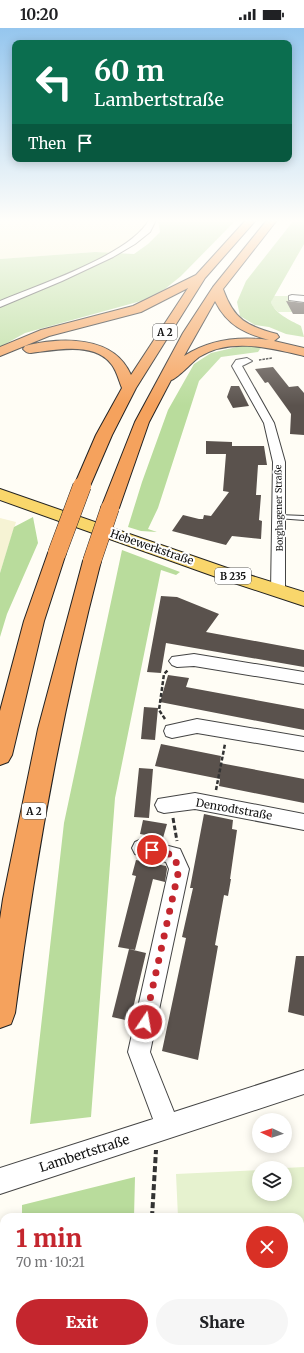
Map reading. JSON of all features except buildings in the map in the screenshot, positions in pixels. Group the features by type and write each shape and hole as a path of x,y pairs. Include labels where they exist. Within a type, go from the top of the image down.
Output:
{"highway":[{"path":"0,352 18,343 45,333 137,308 190,282"},
{"name":"A 2","path":"0,755 34,621 56,553 82,486 104,435 129,388 198,282"},
{"name":"A 2","path":"0,1013 40,778 70,641 92,561 142,422 189,332 223,282"},
{"path":"217,289 227,314 237,322 265,334 304,346"},
{"path":"158,389 186,360 210,348 221,345 238,342 272,343 304,352"},
{"path":"0,363 11,356 33,348 57,345 78,346 95,349 116,361 129,388"}],"main road":[{"name":"Hebewerkstraße","path":"0,494 278,592 304,599"}],"street":[{"path":"0,304 51,282"},
{"path":"292,298 304,299"},
{"name":"Borghagener Straße","path":"247,361 239,362 237,366 269,423 279,462 278,592"},
{"path":"177,661 194,660 304,678"},
{"path":"172,731 197,726 304,744"},
{"name":"Denrodtstraße","path":"167,805 195,801 304,822"},
{"path":"142,848 173,855 179,869 139,1052 162,1129"},
{"name":"Lambertstraße","path":"0,1181 51,1163 162,1129 304,1082"}],"lane":[{"path":"279,517 304,518"}],"path":[{"path":"247,361 266,360 276,356"},
{"path":"172,731 159,710 164,674 177,661"},
{"path":"214,805 228,731"},
{"path":"167,805 178,842 173,855"},
{"path":"152,1213 162,1129"}],"shaded area":[{"path":"0,518 16,522 0,573"}],"green space":[{"path":"0,282 174,282 165,289 141,301 25,333 0,347"},
{"path":"246,282 282,282 271,302 279,313 301,326 304,337 286,334 269,327 255,325 240,316 237,302"},
{"path":"273,296 289,296 294,312 278,312 273,307 271,302"},
{"path":"241,346 262,346 258,352 221,357 199,381 158,508 148,529 157,532 141,531 128,527 142,482 168,410 194,364 211,353"},
{"path":"33,517 38,543 7,614 0,637 0,573 14,527"},
{"path":"122,550 180,572 176,575 161,570 115,798 91,1117 30,1124 64,823"},
{"path":"304,1167 304,1213 178,1213 176,1174 252,1170 252,1201 292,1201 292,1168"},
{"path":"135,1177 134,1213 22,1213 22,1205"}],"route":[{"path":"145,1022 179,869 173,855 152,850"}]}
